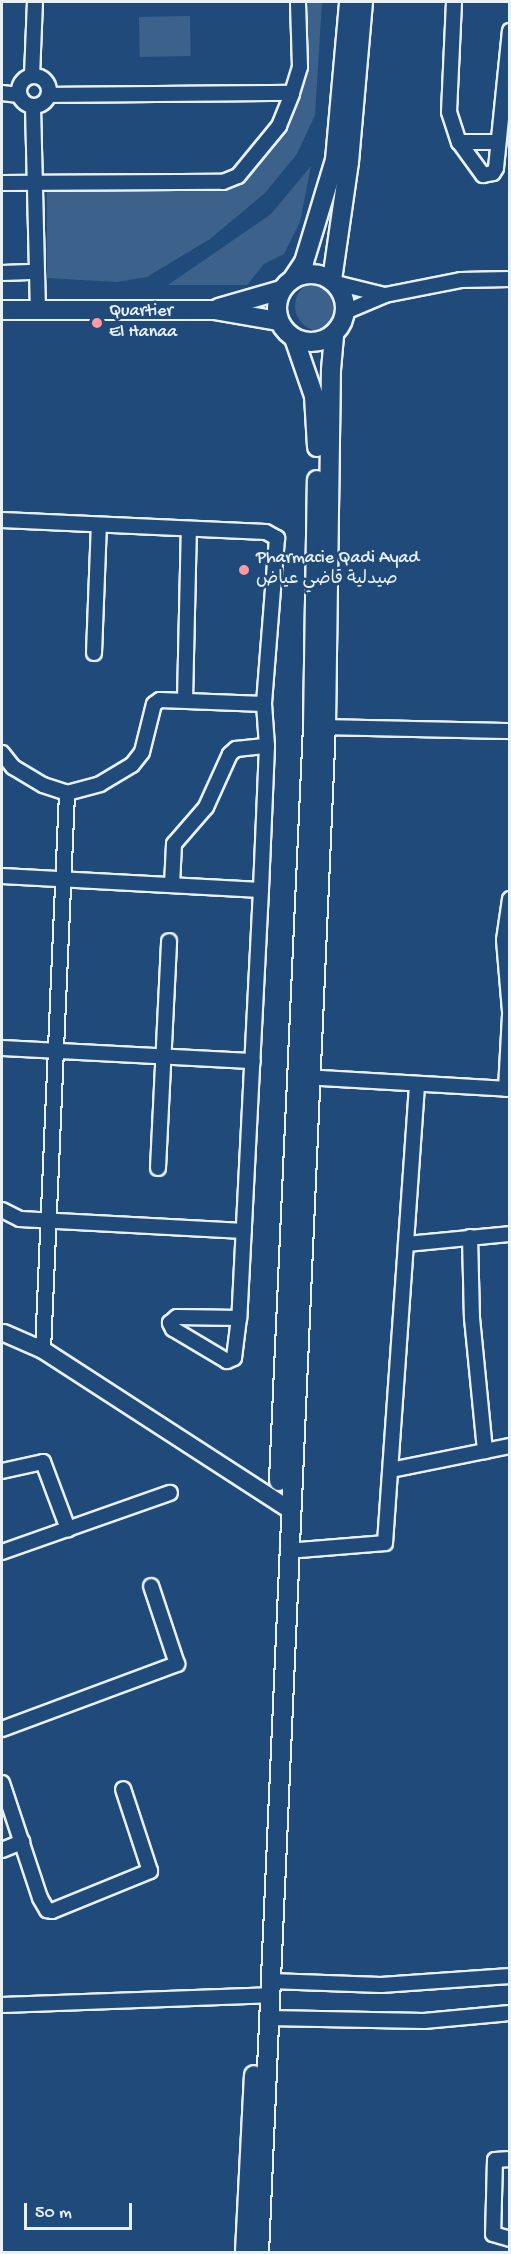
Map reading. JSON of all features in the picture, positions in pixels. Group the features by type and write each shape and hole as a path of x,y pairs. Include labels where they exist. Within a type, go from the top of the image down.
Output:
{"main road":[{"path":"214,310 281,290 294,277 308,252 335,160 349,2"},
{"path":"245,2253 265,1991 284,1506 320,726 331,370 334,333 345,312 345,302 334,282 349,162 363,2"},
{"path":"294,277 314,274 334,282"},
{"path":"281,290 276,310 279,321 294,338 314,396 317,425 320,726"},
{"path":"2,310 214,310 279,321"},
{"path":"294,338 315,342 334,333"},
{"path":"277,1672 288,1551 284,1506"},
{"path":"259,2253 268,2018 265,1991"}],"street":[{"path":"32,76 35,2"},
{"path":"2,183 35,181 223,182 238,176 279,126 292,93 300,67 298,2"},
{"path":"454,2 448,98 452,126 476,170 488,175 496,168 510,31"},
{"path":"32,76 42,78 49,95 43,103 33,107 24,104 19,95 20,84 32,76"},
{"path":"2,93 19,95"},
{"path":"49,95 292,93"},
{"path":"33,107 38,309"},
{"path":"459,142 498,142"},
{"path":"2,273 37,272"},
{"path":"345,312 385,295 461,280 510,279"},
{"path":"334,282 385,295"},
{"path":"2,520 266,532 277,538 264,704 267,746 244,1231 239,1318 231,1362 173,1329 170,1323 177,1317 239,1318"},
{"path":"94,653 99,525"},
{"path":"185,700 189,529"},
{"path":"2,753 13,767 43,786 67,793 100,784 132,765 142,752 154,704 166,699 264,704"},
{"path":"320,726 510,731"},
{"path":"172,885 174,844 206,807 230,754 236,749 267,746"},
{"path":"43,1350 67,793"},
{"path":"2,876 261,890"},
{"path":"304,1077 417,1087 508,1089 510,1012 507,940 510,899"},
{"path":"158,1168 169,941"},
{"path":"2,1048 253,1061"},
{"path":"288,1551 385,1543 417,1087"},
{"path":"2,1210 20,1219 48,1222 244,1231"},
{"path":"406,1244 510,1234"},
{"path":"470,1237 474,1339 486,1451"},
{"path":"2,1331 43,1350 284,1506"},
{"path":"391,1470 510,1446"},
{"path":"2,1471 43,1462 68,1529"},
{"path":"2,1552 170,1493"},
{"path":"2,1730 177,1664 151,1586"},
{"path":"2,1783 47,1910 58,1910 145,1876 150,1871 150,1862 123,1789"},
{"path":"2,1850 22,1842"},
{"path":"2,2005 510,1976"},
{"path":"268,2018 424,2021 510,2013"},
{"path":"510,2159 495,2160 493,2234 510,2239"}],"shaded area":[{"path":"306,2 322,2 315,115 297,154 265,193 210,239 147,277 117,282 47,278 47,190 226,190 252,172 289,128 305,81"},
{"path":"190,16 191,56 140,57 139,17"},
{"path":"311,166 300,222 284,254 264,264 247,285 168,285 271,214"},
{"path":"320,281 334,285 341,292 345,306 341,320 334,327 320,331 306,327 299,320 295,306 299,292 306,285"}],"place":[{"name":"Quartier El Hanaa","path":"97,323"},
{"name":"Pharmacie Qadi Ayad صيدلية قاضي عياض","path":"244,570"}]}
